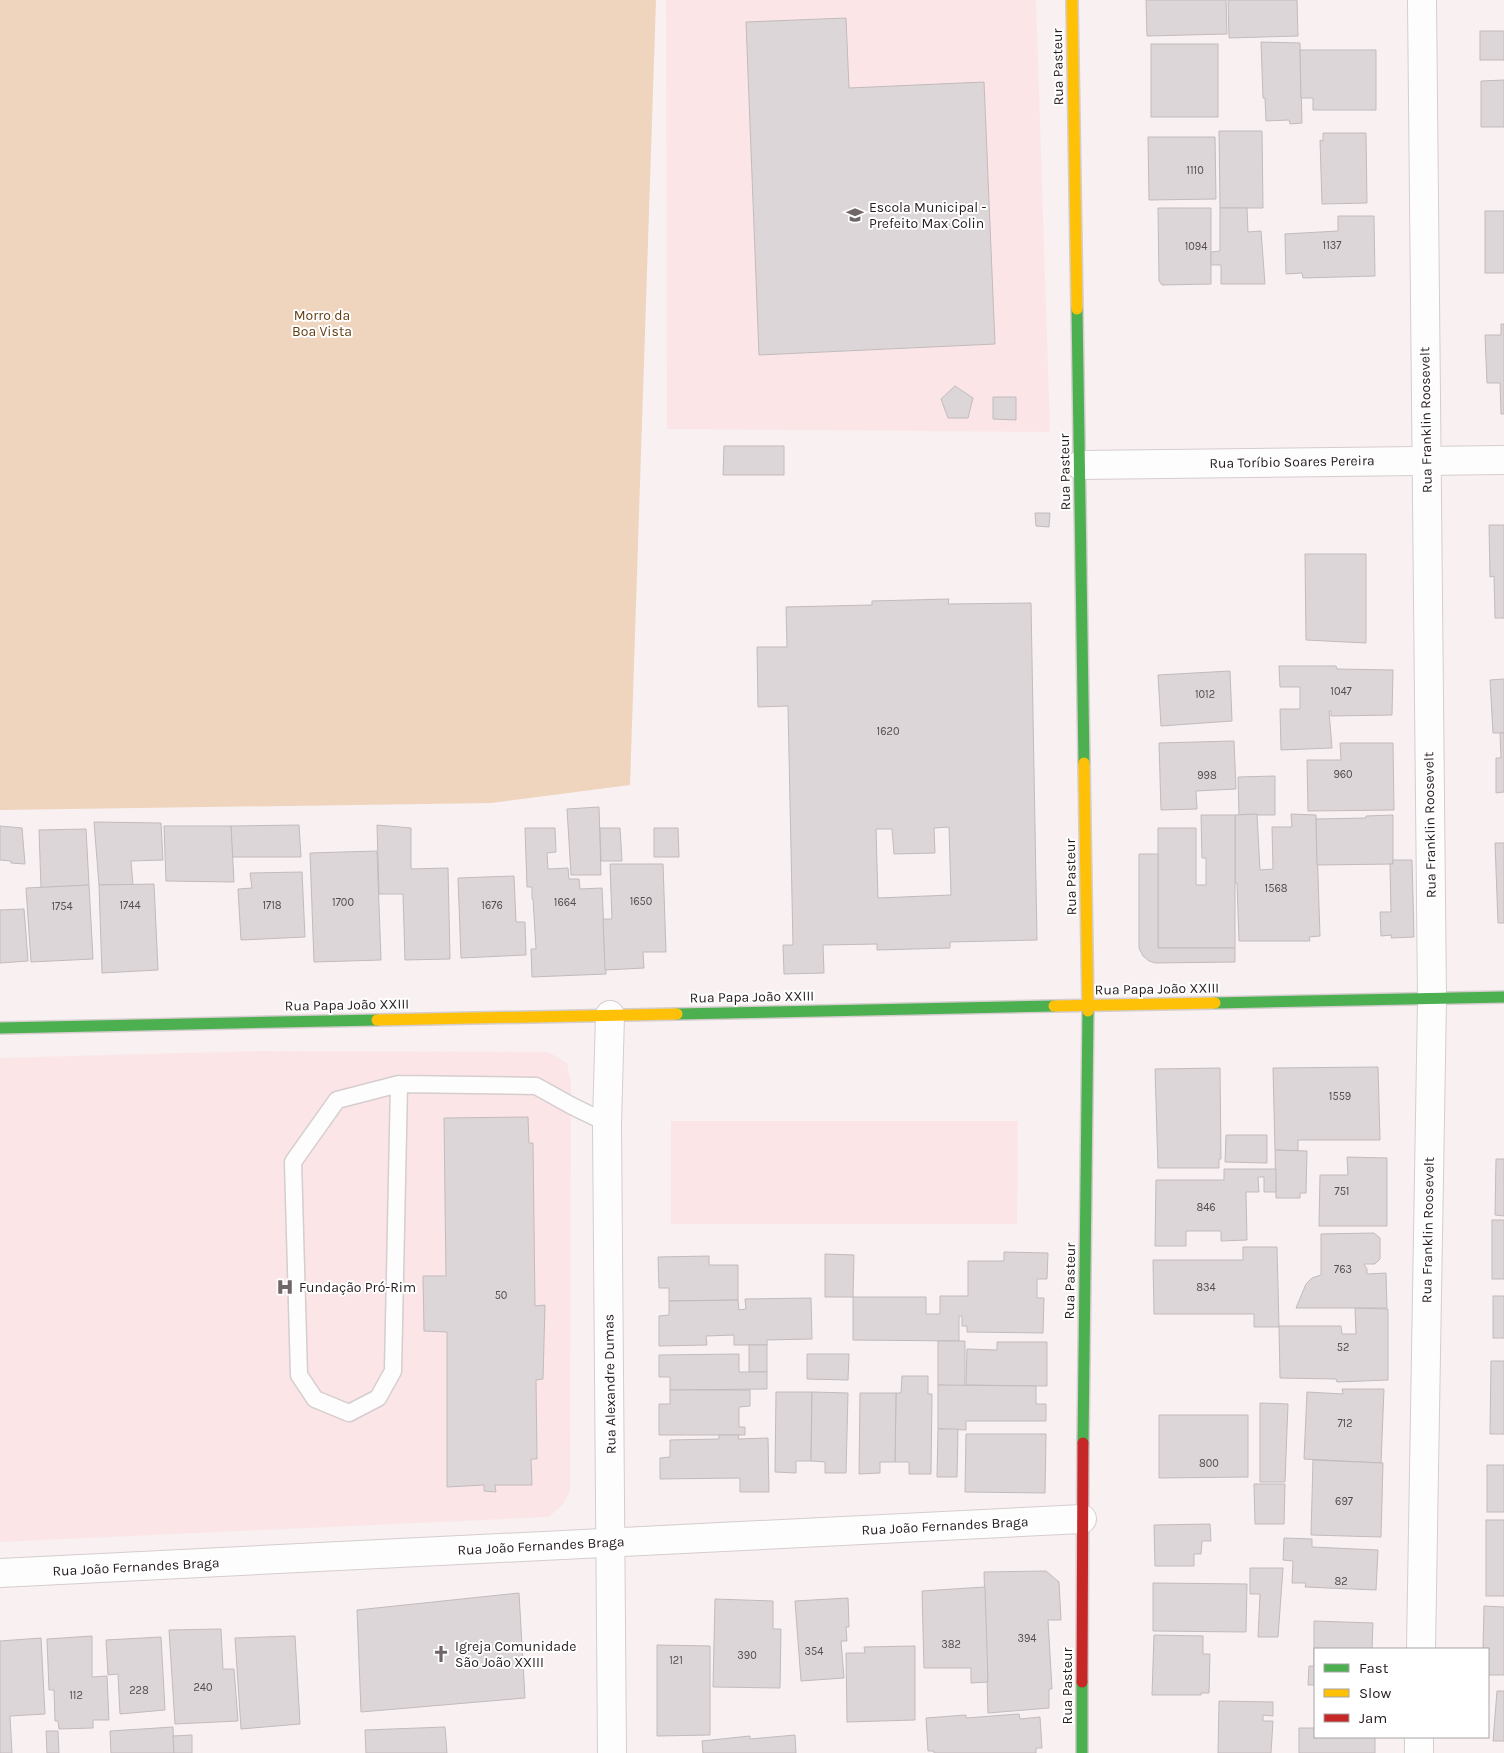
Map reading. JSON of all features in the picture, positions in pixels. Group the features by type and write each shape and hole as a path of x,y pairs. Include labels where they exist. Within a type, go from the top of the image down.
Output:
{"street":[{"name":"Rua Pasteur","path":"1072,0 1088,1006 1082,1519 1082,1753"},
{"name":"Rua Franklin Roosevelt","path":"1421,1648 1432,999 1422,0"},
{"name":"Rua Toríbio Soares Pereira","path":"1080,464 1504,460"},
{"name":"Rua Papa João XXIII","path":"0,1028 1504,997"},
{"name":"Rua Alexandre Dumas","path":"610,1015 608,1123 612,1753"},
{"name":"Rua João Fernandes Braga","path":"0,1574 1082,1519"},
{"path":"1419,1738 1419,1753"}],"lane":[{"path":"399,1084 393,1371 378,1398 349,1413 315,1399 299,1375 293,1162 338,1100 399,1084 536,1086 608,1123"}],"shaded area":[{"name":"Escola Municipal - Prefeito Max Colin","path":"666,0 1036,0 1050,432 667,429"},
{"name":"Fundação Pró-Rim","path":"256,1051 548,1052 567,1063 571,1083 570,1491 562,1506 548,1517 0,1542 0,1058"},
{"path":"671,1121 1018,1121 1017,1224 671,1224"}],"green space":[{"name":"Morro da Boa Vista","path":"0,0 656,0 630,785 491,803 0,810"}],"building":[{"path":"1146,0 1226,0 1227,34 1147,36"},
{"path":"1228,0 1297,0 1298,36 1229,38"},
{"path":"846,18 849,88 984,82 995,344 759,355 746,22"},
{"path":"1480,31 1504,31 1504,60 1480,60"},
{"path":"1261,42 1300,43 1302,123 1290,124 1289,120 1266,121 1265,98 1263,98"},
{"path":"1151,44 1218,44 1218,117 1151,117"},
{"path":"1300,50 1376,50 1376,110 1313,110 1313,98 1301,98"},
{"path":"1504,80 1504,127 1481,127 1481,81"},
{"path":"1219,131 1262,131 1263,208 1220,208"},
{"path":"1323,133 1366,133 1367,203 1322,204 1320,140 1323,141"},
{"path":"1148,137 1215,137 1216,199 1149,200"},
{"path":"1158,208 1211,208 1211,284 1162,285 1159,281"},
{"path":"1220,208 1247,208 1248,232 1261,231 1265,284 1221,284 1221,265 1211,265 1211,252 1220,251"},
{"path":"1485,211 1504,211 1504,273 1485,273"},
{"path":"1338,216 1374,216 1375,276 1303,278 1302,273 1286,274 1285,234 1338,231"},
{"path":"1501,324 1504,324 1504,414 1501,414 1500,383 1487,383 1485,335 1501,335"},
{"path":"955,386 973,398 968,418 948,418 941,399"},
{"path":"993,397 1016,397 1016,420 993,419"},
{"path":"724,446 784,446 784,475 723,475"},
{"path":"1035,513 1050,513 1049,527 1036,526"},
{"path":"1489,525 1504,525 1504,618 1495,618 1494,576 1490,577"},
{"path":"1305,554 1366,554 1366,643 1306,640"},
{"path":"949,599 948,604 1031,603 1037,940 950,942 950,948 877,950 877,944 823,945 824,973 784,974 783,945 793,945 788,706 758,707 757,647 787,647 786,607 872,605 872,601","holes":["949,827 951,895 878,898 876,829 892,829 894,854 935,853 934,828"]},
{"path":"1279,666 1336,666 1337,669 1393,670 1392,715 1331,716 1331,711 1329,711 1332,748 1281,750 1280,709 1300,709 1300,687 1280,687"},
{"path":"1230,671 1232,721 1161,726 1158,675"},
{"path":"1504,679 1504,733 1493,733 1490,680"},
{"path":"1500,733 1504,733 1504,792 1496,793 1496,758 1501,758"},
{"path":"1234,741 1236,789 1196,791 1197,809 1161,810 1159,743"},
{"path":"1340,743 1393,743 1394,810 1308,811 1307,760 1341,760"},
{"path":"1275,776 1275,815 1239,815 1238,777"},
{"path":"599,807 601,875 571,875 567,809"},
{"path":"1257,814 1260,870 1273,869 1272,827 1292,827 1291,814 1316,815 1320,936 1309,937 1310,941 1239,941 1237,883 1235,883 1235,815"},
{"path":"1201,815 1235,815 1235,948 1158,948 1158,828 1196,828 1196,885 1206,885 1206,858 1202,858"},
{"path":"1393,815 1393,864 1317,865 1316,819 1366,818 1366,816"},
{"path":"94,822 161,823 163,860 131,861 133,885 99,885"},
{"path":"299,825 301,857 232,857 231,826"},
{"path":"377,825 411,828 411,869 448,868 450,959 405,960 403,894 379,894"},
{"path":"0,826 22,828 25,864 0,860"},
{"path":"164,826 231,826 234,882 166,881"},
{"path":"525,828 555,828 556,852 547,853 548,869 568,868 569,879 579,879 580,889 602,888 606,974 532,977 531,949 536,949 532,887 527,887"},
{"path":"600,828 620,828 622,861 601,861"},
{"path":"654,828 678,828 679,857 654,857"},
{"path":"86,829 89,885 41,888 39,830"},
{"path":"1495,843 1504,843 1504,923 1498,923"},
{"path":"377,851 381,960 314,962 310,853"},
{"path":"1139,854 1158,854 1158,948 1235,948 1235,962 1155,963 1143,956 1139,948"},
{"path":"1393,860 1412,860 1414,937 1391,938 1392,935 1381,936 1380,912 1391,912 1390,864 1393,864"},
{"path":"610,864 663,864 666,952 643,952 644,968 605,970 603,919 612,919"},
{"path":"302,872 305,937 241,940 238,889 252,888 250,873"},
{"path":"514,876 516,922 525,922 526,955 461,958 458,878"},
{"path":"154,884 158,970 102,973 99,885"},
{"path":"89,885 93,959 31,962 26,888"},
{"path":"24,909 28,961 0,963 0,910"},
{"path":"1378,1067 1380,1140 1298,1140 1298,1151 1275,1150 1273,1068"},
{"path":"1220,1068 1221,1159 1219,1159 1219,1168 1158,1168 1155,1069"},
{"path":"528,1117 529,1143 533,1143 535,1306 545,1305 543,1379 536,1380 537,1459 531,1459 532,1485 495,1485 496,1492 484,1491 484,1485 447,1487 447,1332 424,1331 423,1276 446,1276 444,1118"},
{"path":"1226,1135 1267,1135 1267,1163 1225,1162"},
{"path":"1275,1150 1307,1151 1306,1193 1300,1193 1300,1198 1276,1198"},
{"path":"1347,1157 1387,1158 1387,1226 1319,1226 1320,1175 1348,1175"},
{"path":"1496,1159 1504,1159 1504,1216 1495,1215"},
{"path":"1224,1169 1276,1169 1276,1192 1264,1192 1264,1177 1258,1177 1259,1192 1246,1192 1247,1240 1221,1241 1221,1231 1186,1231 1186,1246 1155,1246 1156,1180 1224,1180"},
{"path":"1492,1220 1504,1220 1504,1279 1492,1279"},
{"path":"1374,1233 1380,1238 1380,1259 1375,1264 1364,1264 1367,1274 1386,1273 1387,1308 1296,1308 1306,1284 1312,1278 1321,1275 1321,1234"},
{"path":"1243,1247 1277,1247 1279,1327 1254,1327 1254,1314 1154,1314 1153,1260 1243,1260"},
{"path":"1004,1252 1048,1253 1047,1279 1037,1279 1037,1298 1044,1298 1043,1333 967,1332 967,1326 962,1326 962,1316 959,1316 959,1341 853,1340 853,1297 926,1297 926,1314 940,1314 940,1296 968,1296 968,1261 1004,1261"},
{"path":"825,1254 854,1255 853,1297 825,1297"},
{"path":"709,1256 709,1265 738,1265 738,1300 669,1301 669,1288 659,1288 658,1257"},
{"path":"1493,1296 1504,1296 1504,1338 1493,1338"},
{"path":"811,1298 812,1339 767,1340 767,1345 734,1345 734,1335 706,1336 707,1345 659,1346 659,1316 669,1315 669,1301 738,1300 739,1310 746,1309 745,1299"},
{"path":"1355,1308 1388,1309 1388,1380 1337,1382 1336,1379 1280,1378 1279,1326 1341,1326 1342,1334 1356,1334"},
{"path":"938,1341 965,1341 965,1386 938,1385"},
{"path":"997,1342 1047,1342 1047,1386 966,1385 967,1349 997,1350"},
{"path":"749,1345 767,1345 767,1372 749,1372"},
{"path":"739,1354 739,1372 767,1372 767,1389 670,1390 670,1377 659,1377 659,1355"},
{"path":"807,1354 849,1354 848,1380 807,1379"},
{"path":"1491,1361 1504,1361 1504,1434 1490,1434"},
{"path":"902,1376 928,1376 928,1394 932,1394 931,1474 909,1474 909,1462 895,1462 896,1393 901,1393"},
{"path":"938,1385 1036,1386 1036,1404 1046,1404 1046,1421 966,1421 966,1430 938,1429"},
{"path":"1342,1389 1384,1389 1381,1463 1304,1459 1307,1392 1343,1394"},
{"path":"670,1390 750,1390 750,1406 739,1407 739,1427 745,1427 745,1435 659,1435 659,1404 670,1404"},
{"path":"776,1392 812,1392 811,1461 796,1461 796,1473 775,1472"},
{"path":"812,1392 848,1393 846,1473 825,1473 825,1462 811,1461"},
{"path":"860,1393 896,1393 895,1462 880,1462 880,1473 859,1474"},
{"path":"1260,1403 1288,1404 1285,1482 1260,1482"},
{"path":"1159,1415 1248,1415 1248,1477 1159,1478"},
{"path":"938,1429 958,1429 957,1477 937,1477"},
{"path":"966,1434 1046,1434 1045,1493 965,1492"},
{"path":"719,1435 739,1435 738,1439 768,1438 769,1492 740,1492 740,1478 660,1479 660,1458 670,1457 670,1440 719,1439"},
{"path":"1313,1460 1383,1463 1381,1537 1311,1535"},
{"path":"1487,1465 1504,1465 1504,1512 1487,1512"},
{"path":"1254,1484 1285,1484 1284,1524 1255,1524"},
{"path":"1486,1520 1504,1520 1504,1596 1486,1596"},
{"path":"1210,1524 1211,1541 1202,1541 1201,1554 1194,1554 1194,1566 1155,1566 1154,1525"},
{"path":"1284,1538 1312,1539 1312,1547 1378,1550 1376,1590 1305,1587 1306,1583 1292,1583 1293,1561 1283,1560"},
{"path":"1250,1568 1283,1568 1278,1637 1258,1637 1260,1594 1250,1594"},
{"path":"1046,1571 1059,1582 1061,1620 1048,1620 1052,1689 1049,1689 1049,1708 988,1713 984,1572"},
{"path":"1153,1583 1247,1584 1246,1632 1153,1631"},
{"path":"985,1587 988,1682 971,1683 971,1668 924,1668 922,1591"},
{"name":"Igreja Comunidade São João XXIII","path":"519,1593 525,1698 361,1712 357,1610"},
{"path":"848,1598 849,1627 846,1627 847,1641 841,1641 844,1678 801,1681 795,1601"},
{"path":"715,1599 773,1601 773,1629 781,1629 780,1688 713,1687"},
{"path":"1484,1606 1504,1607 1504,1675 1489,1675 1489,1648 1483,1648"},
{"path":"1314,1621 1373,1623 1372,1648 1314,1648"},
{"path":"221,1629 223,1669 234,1669 238,1721 175,1724 169,1630"},
{"path":"1154,1635 1203,1636 1203,1654 1210,1654 1209,1693 1201,1693 1201,1695 1152,1695"},
{"path":"92,1636 92,1677 107,1676 109,1720 93,1720 93,1728 59,1729 58,1721 55,1721 54,1690 49,1690 47,1639"},
{"path":"295,1636 300,1724 241,1729 235,1638"},
{"path":"161,1637 165,1710 120,1714 118,1674 108,1675 106,1640"},
{"path":"41,1638 45,1714 10,1716 12,1753 0,1753 0,1641"},
{"path":"657,1645 710,1646 710,1735 657,1736"},
{"path":"915,1646 915,1720 847,1722 846,1653 865,1653 864,1647"},
{"path":"1309,1666 1314,1666 1314,1685 1308,1685"},
{"path":"1497,1691 1504,1691 1504,1741 1493,1741"},
{"path":"1219,1701 1273,1702 1273,1716 1263,1715 1263,1721 1273,1721 1271,1753 1218,1753"},
{"path":"1019,1714 1020,1719 1040,1717 1042,1748 1036,1748 1036,1753 934,1753 934,1751 928,1751 926,1718 966,1715 966,1718"},
{"path":"173,1727 174,1753 111,1753 110,1731"},
{"path":"445,1727 447,1753 366,1753 365,1730"},
{"path":"1299,1728 1314,1728 1314,1738 1375,1738 1375,1753 1299,1753"},
{"path":"46,1731 58,1731 59,1753 47,1753"},
{"path":"192,1735 192,1753 174,1753 173,1736"},
{"path":"795,1735 796,1753 703,1753 702,1741 750,1736 750,1739"}],"traffic: fast":[{"path":"1077,309 1084,763"},
{"path":"1215,1003 1504,997"},
{"path":"677,1014 1054,1006"},
{"path":"1083,1443 1088,1011"},
{"path":"0,1028 377,1020"},
{"path":"1082,1682 1082,1753"}],"traffic: slow":[{"path":"1072,0 1077,309"},
{"path":"1084,763 1088,1011"},
{"path":"1054,1006 1215,1003"},
{"path":"377,1020 677,1014"}],"traffic: jam":[{"path":"1082,1682 1083,1443"}],"place":[{"name":"Escola Municipal - Prefeito Max Colin","path":"855,215"},
{"name":"Fundação Pró-Rim","path":"285,1287"},
{"name":"Igreja Comunidade São João XXIII","path":"441,1654"}]}
